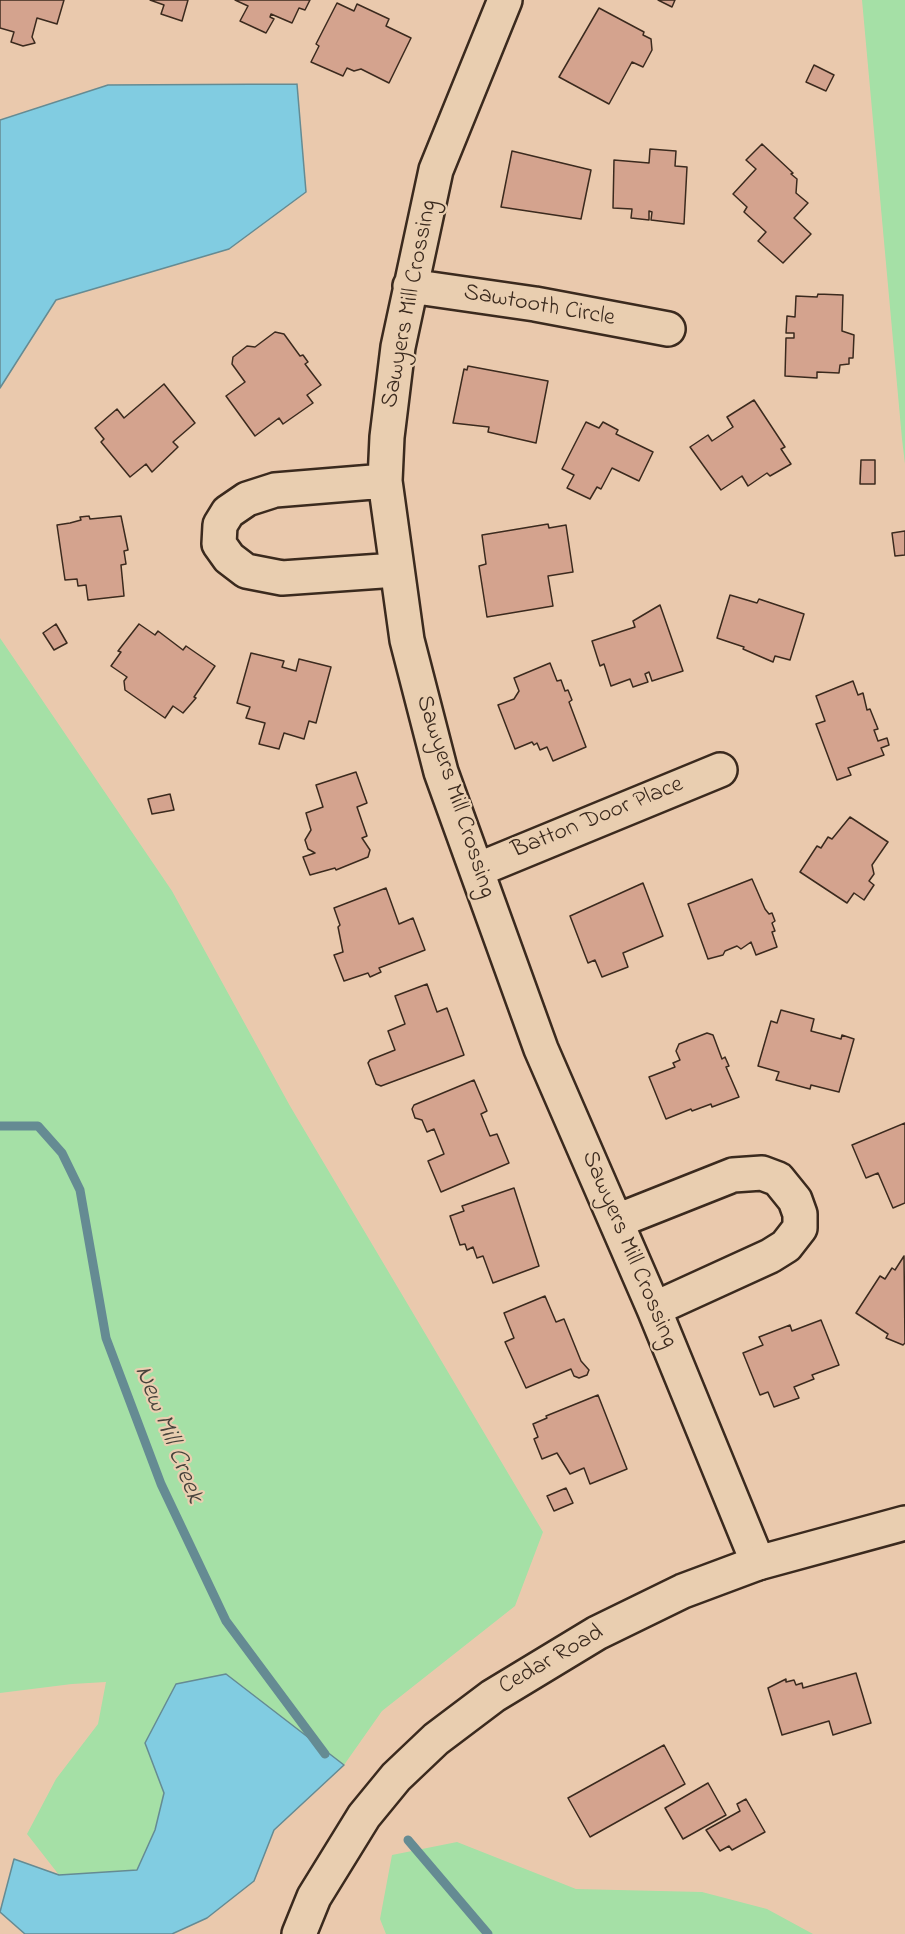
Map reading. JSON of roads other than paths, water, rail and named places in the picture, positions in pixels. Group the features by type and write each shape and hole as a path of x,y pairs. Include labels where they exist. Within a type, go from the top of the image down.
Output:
{"street":[{"name":"Sawyers Mill Crossing","path":"505,0 436,170 398,347 387,436 386,481 406,640 441,772 541,1049 617,1221 758,1563"},
{"name":"Sawtooth Circle","path":"410,286 535,304 668,329"},
{"path":"386,481 275,490 247,499 228,512 220,525 219,544 229,558 246,572 282,579 396,570"},
{"name":"Batton Door Place","path":"477,870 720,770"},
{"path":"617,1221 733,1175 762,1173 778,1179 795,1200 800,1214 800,1228 786,1245 770,1256 654,1309"},
{"name":"Cedar Road","path":"299,1934 314,1897 364,1816 396,1777 436,1739 502,1690 597,1633 683,1592 758,1563 905,1523"}],"water":[{"path":"297,84 306,192 229,249 56,300 0,388 0,120 108,85"},
{"path":"226,1674 344,1765 274,1830 254,1881 207,1918 172,1934 25,1934 0,1912 14,1859 59,1875 137,1870 155,1830 164,1793 145,1743 176,1684"}],"waterway":[{"name":"New Mill Creek","path":"0,1126 38,1126 62,1153 80,1190 106,1338 161,1484 226,1621 325,1754"},
{"name":"New Mill Creek","path":"408,1840 488,1934"}]}
